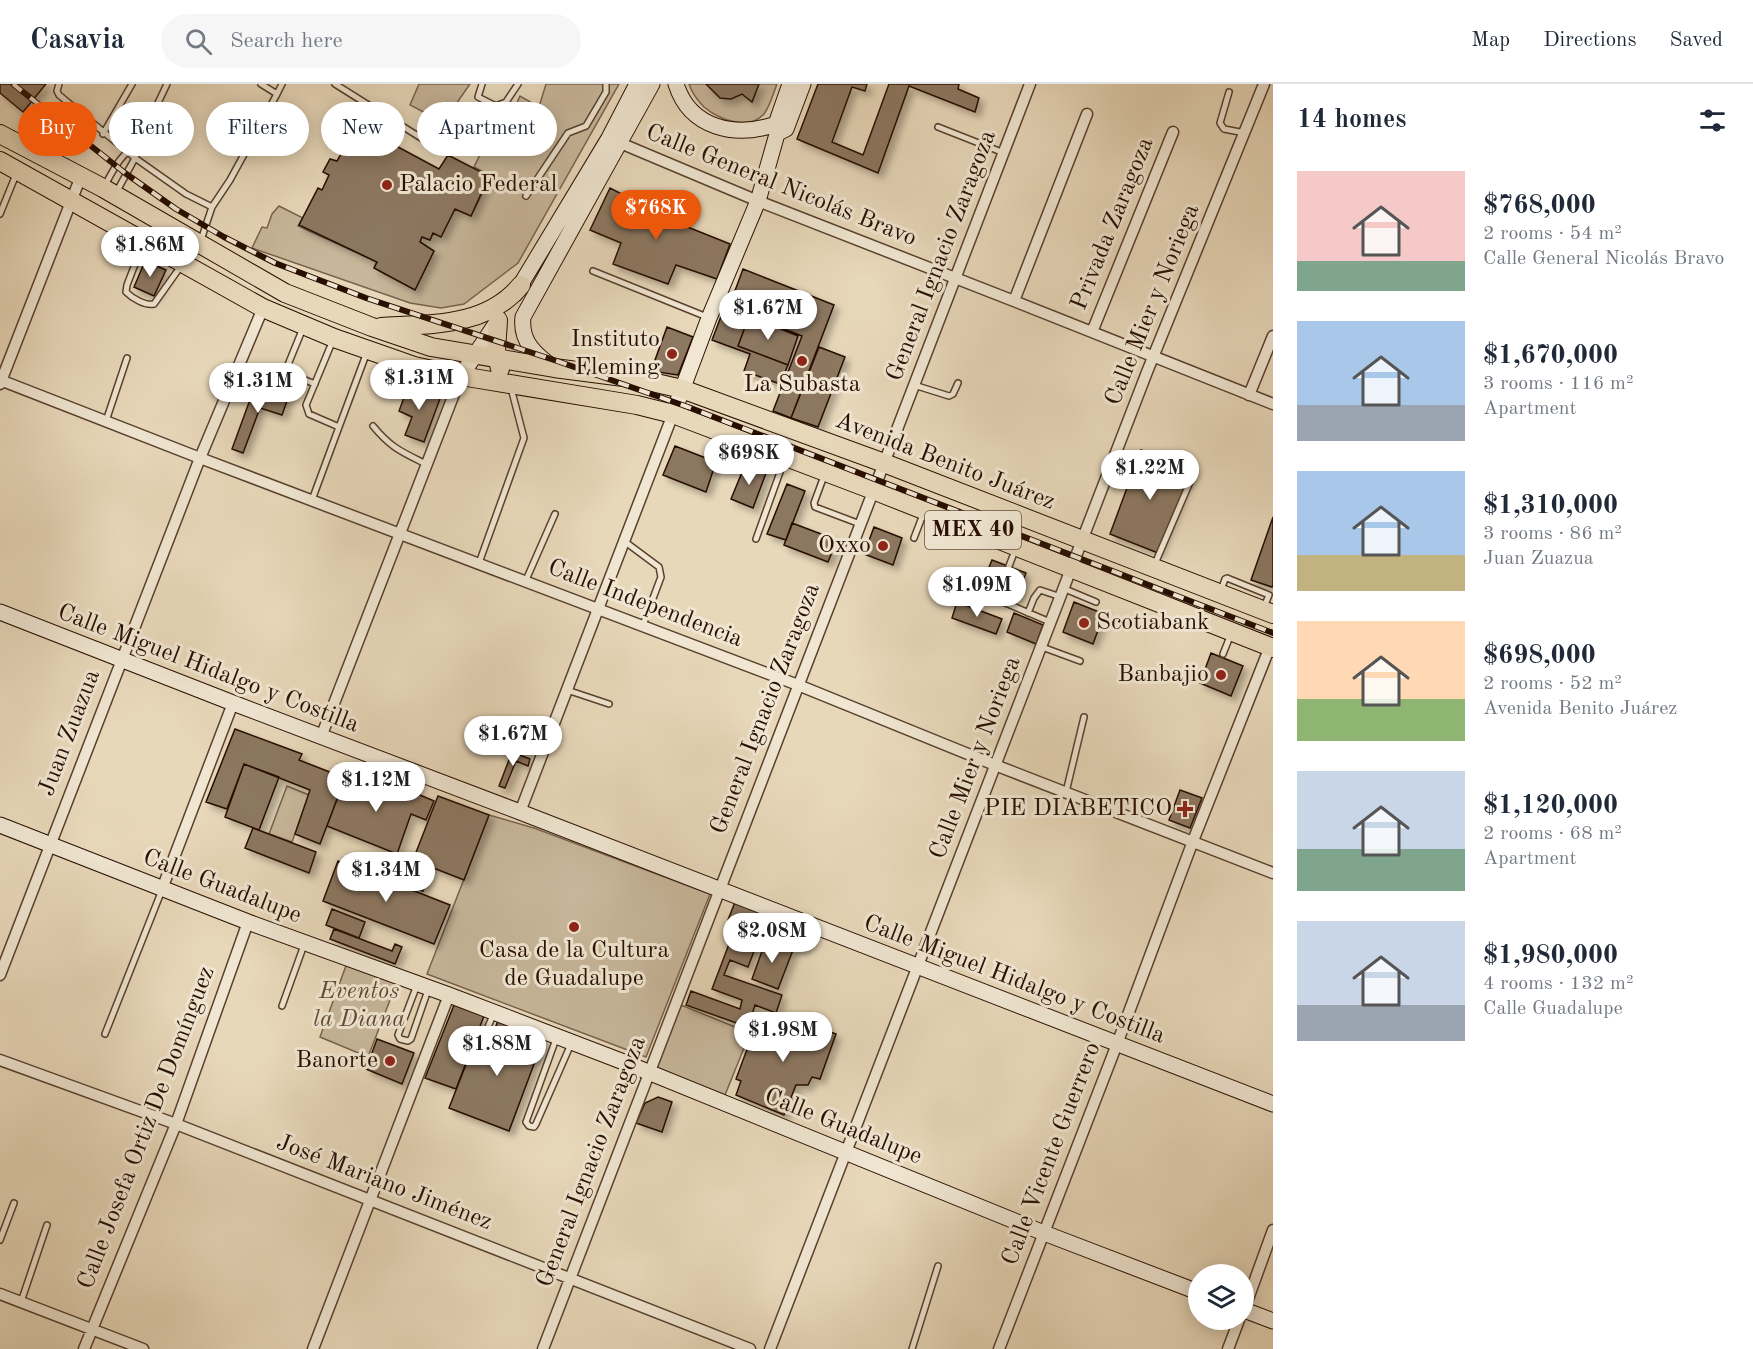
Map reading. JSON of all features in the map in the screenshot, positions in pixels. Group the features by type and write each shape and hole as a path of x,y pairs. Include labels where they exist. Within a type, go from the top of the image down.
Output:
{"main road":[{"name":"Avenida Benito Juárez","path":"0,134 81,176 276,288 372,327 431,347 554,368 639,379 682,388 884,463 1268,612"},
{"name":"MEX 40","path":"0,161 263,308 367,351 414,366 461,376 637,405 673,414 786,456 1232,632 1272,644"},
{"path":"372,327 470,319 500,305 521,285"},
{"path":"498,321 497,358 510,384"}],"street":[{"path":"554,368 531,348 522,334 523,317 615,141 637,84"},
{"path":"321,737 461,376 652,84"},
{"path":"676,84 689,108 711,124 741,131 780,129"},
{"path":"520,812 709,318 758,201 780,129 790,84"},
{"path":"780,129 803,84"},
{"name":"General Ignacio Zaragoza","path":"543,1349 1030,84"},
{"name":"Calle Mier y Noriega","path":"770,1349 1082,541 1264,84"},
{"path":"1014,301 1087,114"},
{"name":"Privada Zaragoza","path":"1092,332 1173,132"},
{"name":"Calle General Nicolás Bravo","path":"615,141 758,201 1273,405"},
{"path":"0,381 81,176"},
{"name":"Juan Zuazua","path":"0,975 200,458 263,308"},
{"path":"1249,395 1273,336"},
{"name":"Calle Independencia","path":"0,381 798,684 996,765 1273,873"},
{"name":"Calle Miguel Hidalgo y Costilla","path":"0,612 1273,1104"},
{"name":"Calle Vicente Guerrero","path":"999,1349 1193,841 1272,644"},
{"path":"162,889 233,703"},
{"name":"Calle Guadalupe","path":"0,825 248,922 572,1042 1044,1233 1188,1288"},
{"name":"Calle Josefa Ortiz De Domínguez","path":"84,1349 176,1124 248,922"},
{"path":"313,1349 449,995"},
{"name":"José Mariano Jiménez","path":"0,1060 176,1124 750,1349"},
{"path":"1254,1282 1273,1230"},
{"path":"0,1294 143,1349"},
{"path":"1254,1314 1273,1321"},
{"path":"1228,1349 1235,1330"}],"lane":[{"path":"59,84 59,95 109,138"},
{"path":"103,134 131,84"},
{"path":"158,102 167,84"},
{"path":"261,84 277,94"},
{"path":"200,244 212,207 230,180 282,84"},
{"path":"335,84 417,135"},
{"path":"483,84 478,97 496,106 506,102 518,84"},
{"path":"526,196 568,133 586,126 606,92 606,84"},
{"path":"1229,92 1220,123 1224,129 1245,133"},
{"path":"938,127 1004,153"},
{"path":"109,192 116,165 122,156"},
{"path":"132,156 186,194 212,207"},
{"path":"109,192 135,158"},
{"path":"0,214 18,171"},
{"path":"144,241 126,289 131,297 148,305 154,304 183,263"},
{"path":"593,271 709,318"},
{"path":"263,308 276,288"},
{"path":"303,326 285,372 315,384"},
{"path":"333,338 306,405 306,411 313,417 339,427"},
{"path":"312,500 367,351"},
{"path":"106,421 127,358"},
{"path":"914,385 949,396 953,394 958,383"},
{"path":"479,563 524,438 510,384"},
{"path":"374,426 394,448 426,464"},
{"path":"756,539 786,456"},
{"path":"825,472 814,502 815,507 860,524"},
{"path":"1153,568 1190,482"},
{"path":"914,538 925,511"},
{"path":"526,580 555,514"},
{"path":"624,541 659,567 661,577 643,625"},
{"path":"1009,566 1017,547"},
{"path":"1028,613 1040,590 1063,593 1096,602"},
{"path":"1000,591 1001,601 1051,622"},
{"path":"1223,654 1232,632"},
{"path":"1042,647 1080,661"},
{"path":"567,690 609,704"},
{"path":"1066,792 1084,717"},
{"path":"105,1034 162,889"},
{"path":"282,1005 305,943"},
{"path":"423,986 411,1039 408,1041 400,1039 398,1035 423,986"},
{"path":"481,1044 493,1013"},
{"path":"556,1037 526,1122 529,1126 536,1124 572,1042"},
{"path":"0,1240 14,1203"},
{"path":"21,1302 47,1225"},
{"path":"912,1349 938,1266"}],"green space":[{"path":"419,84 470,84 457,102 417,102 417,109 410,105"},
{"path":"546,84 619,84 518,263 464,304 441,308 410,303 252,248 262,227 267,228 272,214 279,206 303,218 298,226 377,262 374,268 415,290 434,251 420,242 422,237 430,240 433,233 441,236 455,209 471,216 491,176 474,167 479,156 557,156 557,102 541,102"},
{"path":"689,84 777,84 764,114 750,122 742,122 717,116 704,107"},
{"path":"520,96 530,102 517,102"},
{"path":"287,786 309,795 292,842 269,834"},
{"path":"489,815 534,828 710,894 646,1057 427,974"},
{"name":"Eventos la Diana","path":"347,963 397,982 368,1057 320,1037"},
{"path":"681,1005 750,1033 725,1095 656,1068"}],"building":[{"path":"0,84 46,84 31,102 18,102 18,108 0,93"},
{"path":"706,84 759,84 752,102 742,94 731,99 720,98"},
{"path":"818,84 867,84 865,91 852,87 832,142 863,155 889,84 959,84 958,89 979,98 975,112 909,86 878,173 797,139"},
{"path":"405,151 439,169 447,156 450,156 489,176 471,216 455,209 441,237 433,233 430,240 422,237 420,242 434,251 415,290 374,268 377,262 299,225 318,188 322,190 329,175 323,172 330,159 337,161 340,156 405,156"},
{"path":"610,188 680,224 730,244 717,279 676,265 668,284 613,264 621,243 590,230"},
{"path":"145,261 166,270 154,296 134,287"},
{"name":"La Subasta","path":"743,269 834,305 791,418 773,411 802,336 729,307"},
{"path":"725,306 749,316 738,346 788,365 780,384 744,371 750,354 712,340"},
{"path":"749,316 798,336 788,365 738,346"},
{"name":"Instituto Fleming","path":"667,327 693,337 678,375 651,371"},
{"path":"819,347 845,357 818,427 791,418"},
{"path":"409,384 441,396 424,442 405,435 412,417 399,411"},
{"path":"255,386 288,398 282,415 260,408 243,453 232,449"},
{"path":"675,446 716,462 706,492 663,475"},
{"path":"1141,450 1192,469 1158,553 1110,534"},
{"path":"745,465 766,473 753,508 731,499"},
{"path":"787,484 805,491 786,540 767,534"},
{"path":"1273,517 1273,585 1272,587 1251,580"},
{"path":"792,523 837,540 828,562 784,545"},
{"name":"Oxxo","path":"874,527 902,538 893,565 864,554"},
{"path":"992,560 1026,573 1017,597 982,584"},
{"path":"957,602 1002,619 996,634 952,618"},
{"name":"Scotiabank","path":"1074,602 1104,614 1093,644 1063,632"},
{"path":"1014,613 1043,625 1036,644 1007,632"},
{"name":"Banbajio","path":"1211,653 1243,666 1231,696 1200,683"},
{"path":"235,729 302,754 299,760 345,778 320,844 295,834 310,790 244,764 227,809 206,802"},
{"path":"512,752 530,759 528,766 516,761 505,788 499,786"},
{"path":"244,764 279,777 259,830 225,817"},
{"path":"347,773 405,796 408,790 434,801 426,820 411,814 397,854 327,826"},
{"name":"PIE DIABETICO","path":"1180,790 1202,798 1190,828 1169,820"},
{"path":"438,796 489,815 464,880 413,860"},
{"path":"253,828 316,852 309,873 245,848"},
{"path":"378,854 408,866 410,861 431,869 423,891 402,884 404,879 373,868"},
{"path":"338,861 450,905 434,944 323,901"},
{"path":"735,902 810,930 802,948 744,925 739,940 756,946 748,967 730,960 724,975 782,995 776,1013 755,1005 751,1018 763,1022 759,1031 686,1005 691,991 740,1009 742,1000 712,989 737,923 728,920"},
{"path":"332,909 365,922 359,938 326,925"},
{"path":"334,929 392,951 395,944 402,947 395,964 330,939"},
{"path":"766,940 793,950 778,989 752,979"},
{"path":"454,1005 484,1016 456,1089 425,1078"},
{"path":"782,1015 836,1034 820,1079 812,1077 808,1085 796,1085 784,1115 736,1095 741,1081 736,1079 752,1036 756,1039 759,1031 773,1036"},
{"path":"498,1021 543,1040 509,1131 449,1108 474,1044 486,1050"},
{"name":"Banorte","path":"377,1039 414,1053 402,1084 366,1069"},
{"path":"658,1097 672,1102 662,1132 636,1123 645,1103"}],"railway":[{"path":"13,84 125,173 176,209 275,263 366,298 688,407 1273,633"}],"place":[{"name":"Palacio Federal","path":"387,185"},
{"name":"Instituto Fleming","path":"672,354"},
{"name":"La Subasta","path":"802,361"},
{"name":"Oxxo","path":"883,546"},
{"name":"Scotiabank","path":"1084,623"},
{"name":"Banbajio","path":"1221,675"},
{"name":"PIE DIABETICO","path":"1185,809"},
{"name":"Casa de la Cultura de Guadalupe","path":"574,927"},
{"name":"Banorte","path":"390,1061"}]}
